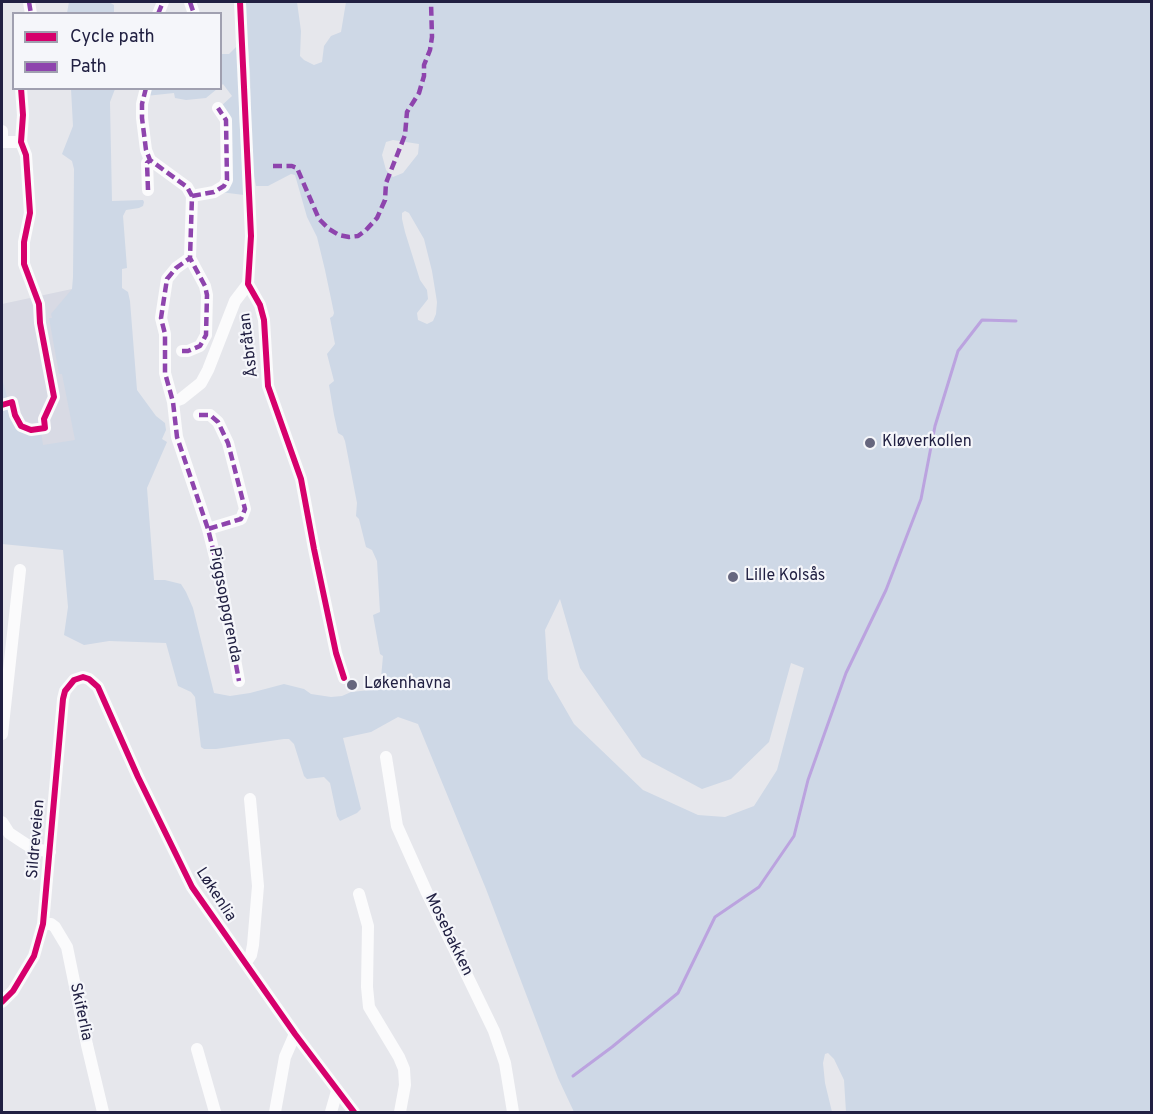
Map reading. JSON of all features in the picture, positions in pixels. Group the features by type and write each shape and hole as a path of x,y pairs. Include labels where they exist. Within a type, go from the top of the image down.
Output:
{"street":[{"path":"173,402 181,399 201,383 235,301 248,284 252,236 240,2"},
{"path":"2,405 12,402 21,426 31,429 45,428 44,418 54,397 38,300 24,264 24,242 30,213 26,155 21,142 23,115 21,90"},
{"path":"145,90 142,104 146,150 150,160 187,187 192,196 190,258 205,285 207,295 206,335 200,346 182,351"},
{"path":"192,196 214,192 224,186 227,180 226,120 218,108"},
{"path":"2,131 2,142 21,142"},
{"path":"148,190 147,163 150,160"},
{"name":"Piggsoppgrenda","path":"190,258 166,279 161,311 165,334 165,373 173,402 177,437 208,529 220,577 239,681"},
{"name":"Åsbråtan","path":"248,284 260,305 264,320 268,386 301,479 336,653 344,678"},
{"name":"Piggsoppgrenda","path":"199,415 210,415 218,422 228,442 245,509 241,519 208,529"},
{"path":"2,734 20,570"},
{"name":"Sildreveien","path":"2,1002 13,991 34,956 43,924 63,699 69,685 74,680 83,677"},
{"name":"Løkenlia","path":"83,677 93,681 98,687 125,749 192,887 295,1034 354,1113"},
{"name":"Mosebakken","path":"386,757 397,826 494,1031 505,1063 513,1113"},
{"path":"246,962 251,955 253,945 258,886 250,799"},
{"path":"2,822 9,833 21,842 32,848 50,852"},
{"path":"359,894 368,926 369,1007 399,1056 404,1069 405,1085 400,1113"},
{"name":"Skiferlia","path":"43,924 51,924 55,927 67,947 103,1113"},
{"path":"275,1113 285,1057 295,1034"},
{"path":"197,1049 215,1113"},
{"path":"331,1113 337,1091"}],"shaded area":[{"path":"69,2 109,2 114,5 114,12 67,12"},
{"path":"244,2 297,2 301,31 300,56 314,65 322,62 324,46 331,36 341,32 346,2 1151,2 1151,1112 846,1112 844,1080 834,1059 828,1053 825,1054 823,1063 832,1112 574,1112 558,1078 486,889 418,724 398,717 371,732 343,738 361,809 340,821 330,783 324,777 307,779 304,776 294,744 289,739 216,749 201,747 195,697 191,692 178,686 166,643 109,641 84,645 64,635 68,607 63,550 2,544 2,378 11,412 41,431 43,445 75,440 62,374 59,374 49,318 52,318 51,314 72,289 73,277 74,169 72,161 62,154 73,126 71,90 115,90 110,102 112,201 143,200 144,202 139,208 126,210 123,216 127,268 122,269 122,288 128,292 130,301 137,390 156,416 165,423 166,430 162,439 167,442 147,488 154,580 181,584 186,592 193,608 214,693 230,696 284,684 304,689 311,694 331,697 380,689 383,656 380,654 373,615 380,612 377,561 372,550 366,547 359,519 356,516 357,503 345,441 338,433 334,415 329,385 334,381 327,354 335,344 330,318 334,313 317,237 307,217 295,175 291,174 268,186 256,186 252,166 250,71","holes":["393,140 419,144 418,154 403,173 393,177 386,170 382,155 386,142","405,211 409,213 424,239 432,271 437,302 436,314 433,321 427,324 418,320 417,313 428,299 427,290 420,280 405,232 402,219 402,213","560,599 580,668 642,757 702,789 731,779 769,742 791,663 804,668 777,770 754,806 725,817 698,815 643,790 574,724 548,679 545,630"]},
{"path":"236,47 239,66 239,113 244,195 220,192 225,189 220,107 232,96 222,85 222,54 229,54"},
{"path":"148,90 216,90 206,98 186,100 175,98 174,93 146,96"},
{"path":"72,289 83,442 2,544 2,304"}],"waterway":[{"path":"573,1076 678,993 715,917 759,887 794,836 808,780 846,673 886,590 921,499 935,426 958,351 982,320 1016,321"}],"marked path":[{"path":"29,2 31,12"},
{"path":"159,12 163,2"},
{"path":"190,2 193,12"},
{"path":"273,166 297,168 319,219 329,229 339,235 349,237 358,236 366,230 377,218 385,200 386,183 405,135 407,112 419,93 424,76 424,65 432,37 431,2"},
{"path":"146,90 142,118 146,150 150,160 187,187 192,196 190,258"},
{"path":"192,196 214,192 224,186 227,180 226,120 218,108"},
{"path":"148,190 147,163 150,160"},
{"path":"182,351 200,346 206,335 207,295 205,286 190,258 176,268 167,279 161,318 165,334 165,373 173,402 177,437 208,529 220,577 239,681"},
{"path":"199,415 210,415 218,422 228,443 245,509 241,519 208,529"}],"cycle path":[{"path":"240,2 251,236 248,284 260,305 264,320 268,386 301,479 336,653 344,678"},
{"path":"2,405 12,402 21,426 31,430 45,428 44,419 54,397 40,323 39,304 24,264 24,242 30,213 26,155 21,142 23,115 21,90"},
{"path":"2,1002 13,991 34,956 43,924 63,699 65,691 74,680 83,677 98,687 138,777 192,887 295,1034 354,1112"}],"place":[{"name":"Kløverkollen","path":"870,443"},
{"name":"Lille Kolsås","path":"733,577"},
{"name":"Løkenhavna","path":"352,685"}]}
